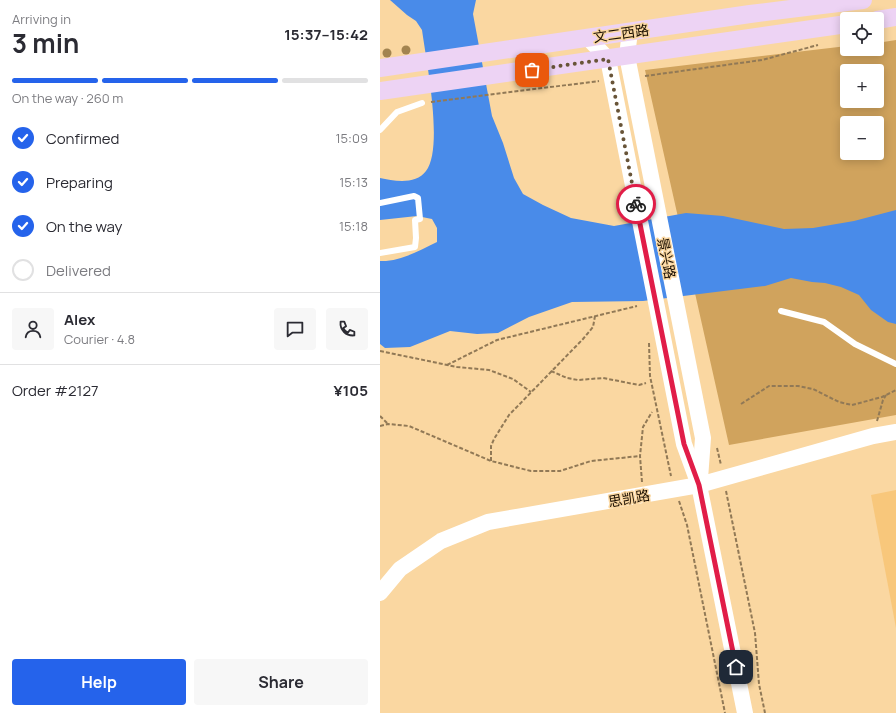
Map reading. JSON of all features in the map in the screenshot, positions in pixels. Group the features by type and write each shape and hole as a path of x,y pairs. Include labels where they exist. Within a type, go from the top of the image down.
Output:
{"main road":[{"name":"文二西路","path":"380,68 630,31 862,0"},
{"path":"884,19 896,17"},
{"name":"文二西路","path":"380,91 840,25"}],"street":[{"name":"景兴路","path":"630,31 627,56 703,438 699,485"},
{"path":"588,38 608,59"},
{"name":"景兴路","path":"608,59 627,158 656,341 684,444 699,485 745,713"},
{"name":"思凯路","path":"380,594 400,569 441,541 488,522 699,485 873,436 896,432"}],"lane":[{"path":"380,130 397,112 422,103"},
{"path":"380,203 414,196 418,198 420,214 420,219 415,220 416,238 414,247 380,253"},
{"path":"781,311 824,322 855,344 896,364"}],"path":[{"path":"631,77 665,74 762,60 822,44"},
{"path":"422,103 612,79"},
{"path":"447,365 497,340 637,306"},
{"path":"491,461 491,446 494,438 508,415 593,327 595,316"},
{"path":"656,341 650,376 670,474 687,525 725,713"},
{"path":"380,352 447,365 489,370 513,379 531,392"},
{"path":"551,371 566,378 578,380 603,378 639,385 646,383"},
{"path":"741,404 769,386 798,386 813,389 839,402 852,405 886,395 896,390"},
{"path":"873,436 883,400 886,395"},
{"path":"643,495 640,456 643,427 652,412"},
{"path":"380,416 388,424"},
{"path":"380,426 388,424 410,426 491,461 531,471 560,471 591,461 640,456"},
{"path":"717,447 754,633 765,713"}],"shaded area":[{"path":"896,40 896,415 729,445 645,70 840,47 840,56 884,56 884,42"},
{"path":"896,490 896,628 871,495"}],"water":[{"path":"390,0 476,0 473,14 492,116 503,143 514,178 523,194 571,218 614,226 686,213 723,216 784,229 813,228 854,221 896,210 896,324 888,322 871,310 859,295 841,287 791,278 765,286 643,301 572,302 529,317 498,333 477,334 450,331 410,347 385,348 380,344 380,261 402,258 437,242 437,228 432,219 417,216 380,220 380,178 404,181 417,178 422,175 426,171 431,160 434,143 434,124 430,82 422,30 416,21"}],"way so far":[{"path":"532,70 608,59 636,204"}],"route":[{"path":"636,204 684,444 699,485 736,667"}]}
